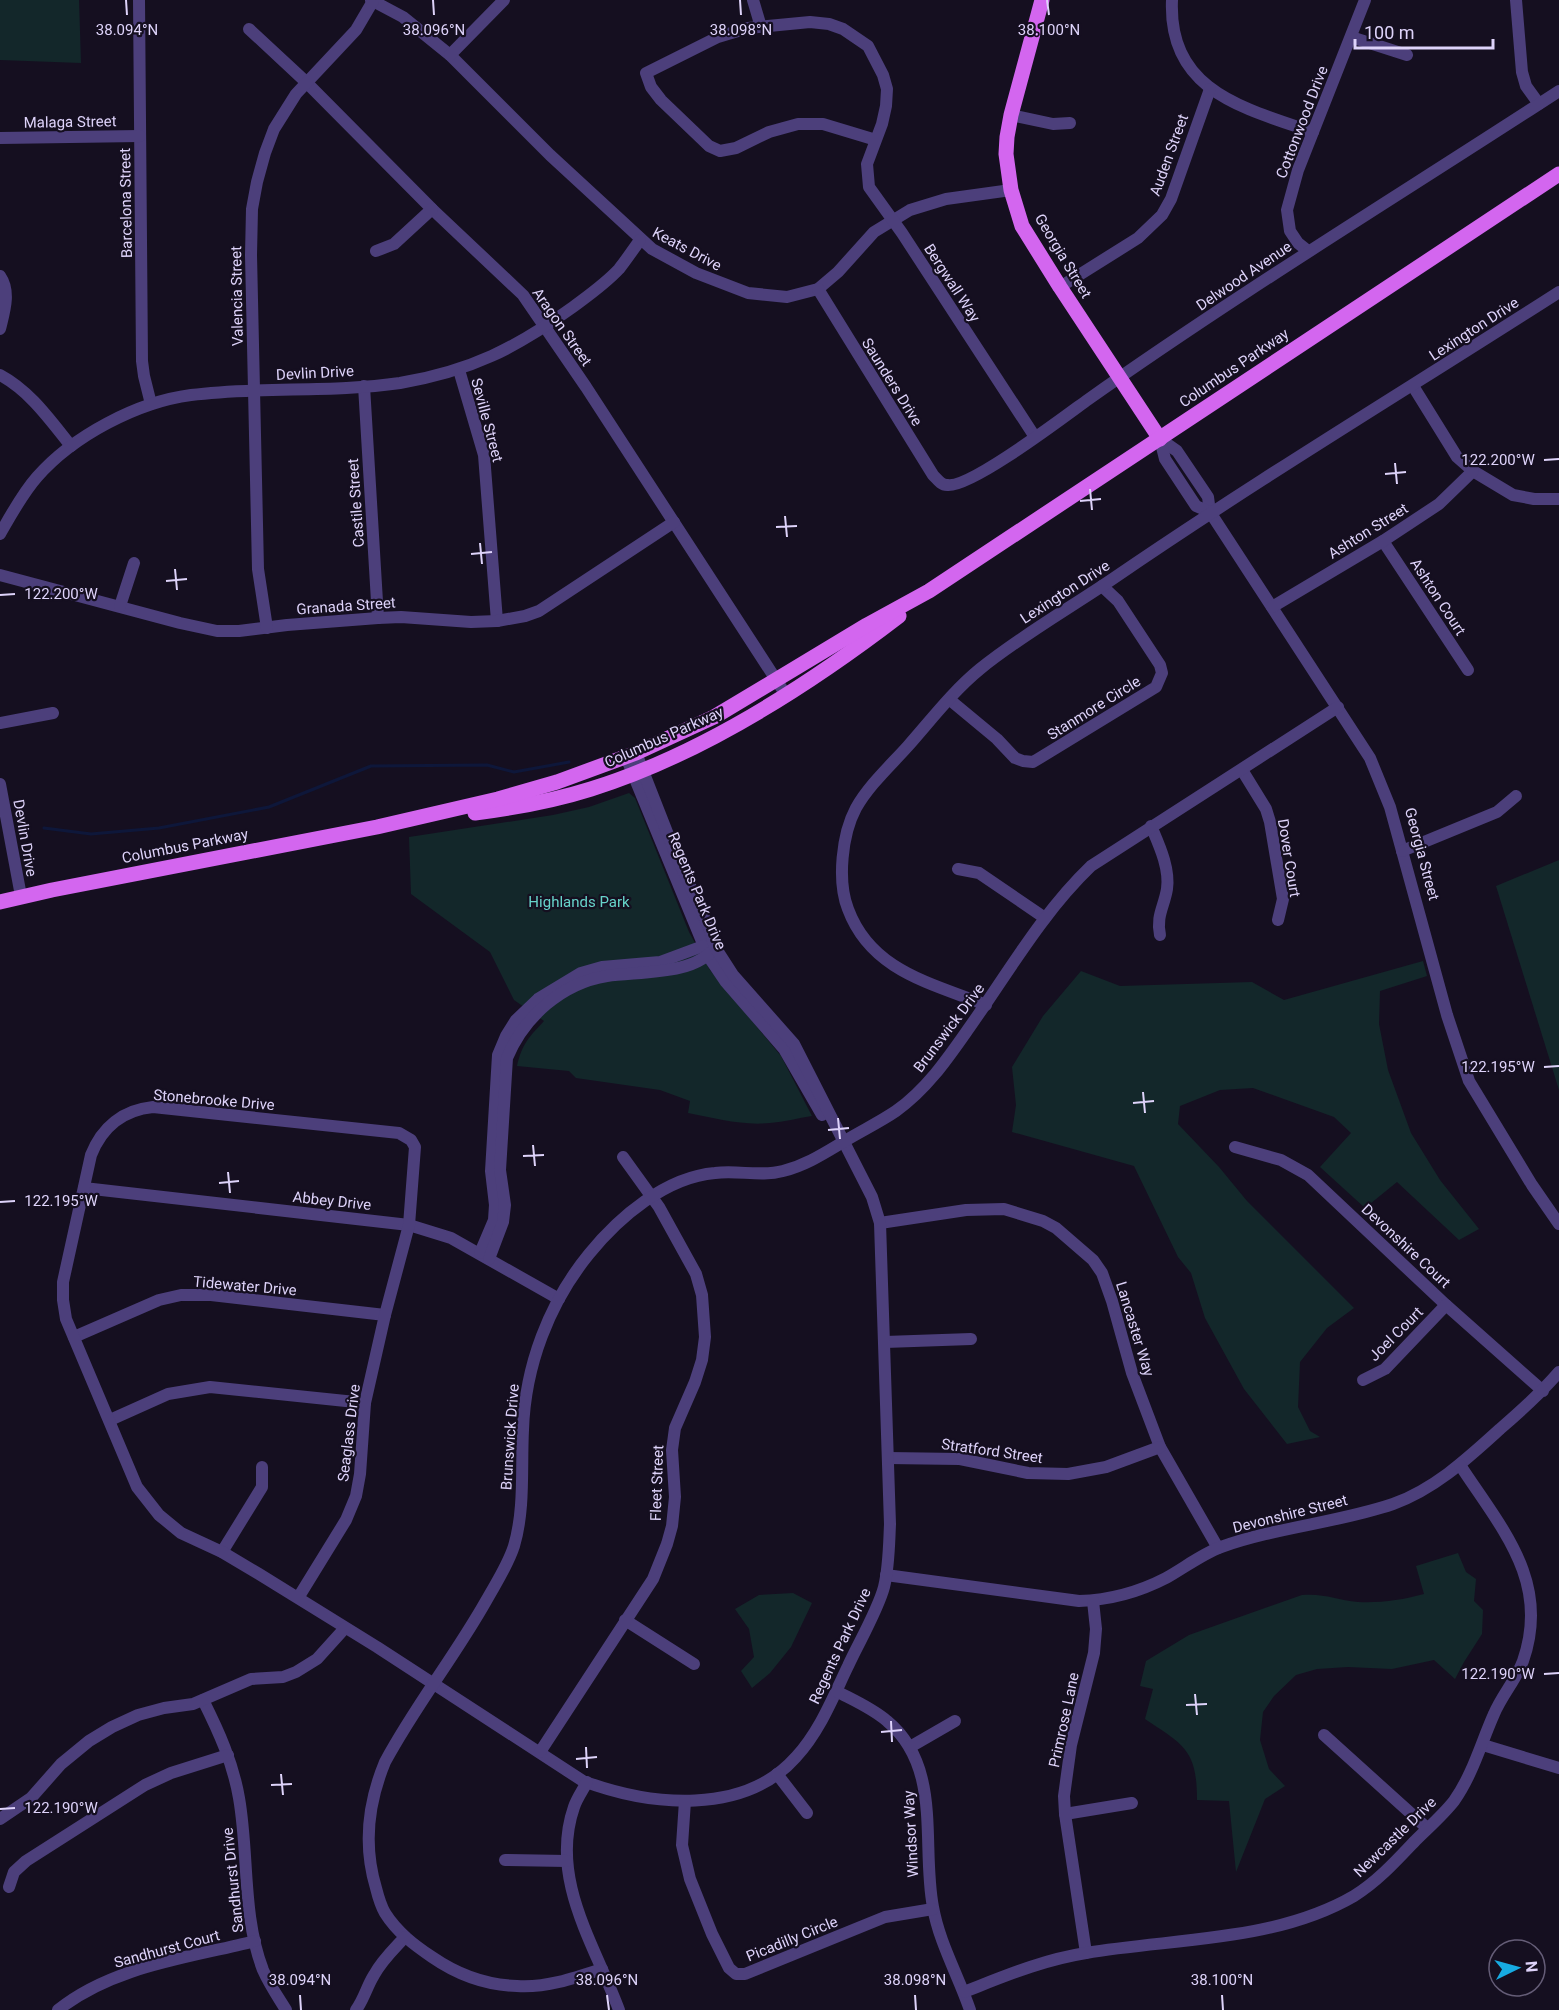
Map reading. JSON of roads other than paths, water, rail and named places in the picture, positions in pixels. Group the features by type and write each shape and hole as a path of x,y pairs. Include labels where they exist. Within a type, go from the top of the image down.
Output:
{"main road":[{"name":"Georgia Street","path":"1042,0 1011,115 1006,154 1011,190 1022,226 1160,439"},
{"name":"Columbus Parkway","path":"377,827 557,782 631,755 714,717 928,591 1559,174"},
{"name":"Columbus Parkway","path":"0,902 377,827 539,803 592,789 681,753 736,725 786,694 896,618 923,598 928,591"}],"street":[{"name":"Barcelona Street","path":"139,0 142,361 151,404"},
{"path":"450,54 504,0"},
{"path":"753,0 761,27"},
{"path":"1172,0 1173,26 1179,47 1191,70 1209,88 1238,105 1313,132"},
{"name":"Cottonwood Drive","path":"1308,251 1298,243 1290,231 1287,210 1298,170 1365,0"},
{"path":"1516,0 1522,72 1526,86 1539,104"},
{"name":"Keats Drive","path":"372,1 403,17 450,54 550,155 640,240 696,273 748,294 787,297 818,289 833,277 874,232 910,210 946,199 1011,190"},
{"name":"Valencia Street","path":"267,628 258,569 253,392 252,209 262,162 274,129 286,107 306,82 357,30 372,1"},
{"name":"Bergwall Way","path":"876,140 823,124 798,124 769,132 736,148 720,151 709,146 661,99 651,87 646,73 718,37 748,28 810,22 829,24 843,29 868,46 880,68 886,89 886,106 882,124 876,140 867,164 869,187 1035,437"},
{"name":"Aragon Street","path":"249,29 523,295 786,694"},
{"path":"1351,37 1407,56"},
{"name":"Auden Street","path":"1060,287 1138,238 1162,215 1171,199 1209,88"},
{"name":"Delwood Avenue","path":"947,485 974,477 1308,251 1559,91"},
{"path":"1011,115 1053,124 1070,123"},
{"name":"Malaga Street","path":"0,138 140,136"},
{"path":"376,251 394,244 432,209"},
{"name":"Devlin Drive","path":"0,534 36,478 71,446 108,423 151,404 191,395 398,383 459,370 508,350 546,327 602,286 619,269 640,240"},
{"path":"0,276 6,292 0,329"},
{"name":"Saunders Drive","path":"818,289 933,476 947,485"},
{"name":"Lexington Drive","path":"986,1005 907,975 885,960 856,926 848,910 843,891 843,859 849,821 858,804 978,671 1021,639 1210,512 1559,292"},
{"name":"Seville Street","path":"459,370 484,454 497,621"},
{"path":"0,375 14,383 40,408 71,446"},
{"name":"Castile Street","path":"364,386 378,618"},
{"path":"1413,386 1457,457 1473,471 1513,495 1534,499 1559,499"},
{"name":"Georgia Street","path":"1160,439 1177,451 1208,497 1210,512 1370,758 1390,807 1447,1015 1469,1080 1529,1181 1559,1224"},
{"name":"Ashton Street","path":"1272,607 1383,541 1439,504 1473,471"},
{"name":"Granada Street","path":"0,575 218,631 401,617 471,622 497,621 539,611 674,522"},
{"name":"Ashton Court","path":"1383,541 1468,670"},
{"path":"120,606 134,563"},
{"name":"Stanmore Circle","path":"950,700 997,739 1015,758 1033,762 1156,687 1162,673 1160,665 1118,601 1102,586"},
{"name":"Brunswick Drive","path":"602,1969 546,1985 519,1987 496,1984 453,1971 415,1946 384,1912 370,1869 368,1846 370,1808 385,1762 477,1617 513,1548 520,1518 526,1392 535,1355 552,1310 588,1255 608,1232 652,1197 686,1179 705,1174 778,1173 800,1167 897,1110 932,1079 1045,918 1066,890 1091,866 1338,707"},
{"path":"0,723 53,713"},
{"name":"Regents Park Drive","path":"345,1628 587,1782 599,1788 640,1797 685,1801 719,1798 747,1790 777,1774 797,1756 811,1738 836,1691 883,1590 890,1524 885,1342 880,1224 872,1197 794,1044 709,950 631,755"},
{"name":"Dover Court","path":"1242,770 1266,809 1272,831 1283,899 1278,920"},
{"name":"Devlin Drive","path":"0,784 21,896"},
{"path":"1402,851 1497,813 1516,796"},
{"path":"1151,826 1158,842 1167,877 1167,889 1157,922 1160,935"},
{"path":"958,869 979,873 1045,918"},
{"path":"484,1256 502,1222 505,1205 500,1170 507,1058 523,1026 544,1006 581,983 604,976 662,972 709,950"},
{"name":"Stonebrooke Drive","path":"345,1628 260,1574 222,1552 181,1533 148,1503 137,1487 66,1319 63,1282 91,1155 103,1132 112,1122 144,1108 153,1107 399,1133 411,1140 415,1147 409,1225"},
{"name":"Devonshire Court","path":"1235,1147 1281,1160 1308,1175 1446,1305 1543,1391"},
{"name":"Fleet Street","path":"540,1752 653,1579 672,1526 675,1497 672,1450 675,1428 702,1360 705,1337 702,1295 696,1274 652,1197 623,1157"},
{"name":"Abbey Drive","path":"84,1188 409,1225 451,1238 559,1299"},
{"name":"Lancaster Way","path":"880,1224 966,1210 1004,1209 1043,1221 1056,1228 1093,1260 1102,1274 1112,1301 1132,1373 1160,1448 1218,1548"},
{"name":"Seaglass Drive","path":"298,1598 346,1520 356,1496 360,1474 365,1403 409,1225"},
{"name":"Tidewater Drive","path":"74,1337 159,1300 182,1295 211,1295 385,1315"},
{"name":"Joel Court","path":"1363,1380 1385,1369 1446,1305"},
{"path":"885,1342 971,1339"},
{"name":"Devonshire Street","path":"886,1575 1079,1601 1093,1601 1121,1595 1149,1586 1218,1548 1262,1534 1295,1529 1393,1504 1427,1488 1460,1465 1543,1391 1559,1372"},
{"path":"110,1420 168,1394 210,1387 365,1403"},
{"name":"Stratford Street","path":"888,1458 960,1459 1028,1473 1068,1474 1106,1467 1160,1448"},
{"name":"Newcastle Drive","path":"964,1992 1038,1963 1086,1953 1249,1931 1279,1925 1324,1911 1355,1895 1391,1866 1454,1801 1483,1745 1494,1713 1522,1664 1531,1627 1525,1573 1518,1555 1460,1465"},
{"path":"222,1552 262,1487 262,1467"},
{"name":"Primrose Lane","path":"1086,1953 1064,1796 1071,1745 1094,1653 1096,1629 1093,1601"},
{"path":"625,1620 694,1664"},
{"path":"0,1819 32,1798 62,1764 89,1741 138,1715 193,1704 251,1679 283,1677 309,1666 330,1647 345,1628"},
{"name":"Windsor Way","path":"836,1691 888,1721 902,1734 920,1767 926,1804 929,1887 933,1909 941,1938 970,2010"},
{"name":"Sandhurst Drive","path":"203,1700 224,1742 240,1801 249,1911 255,1941 263,1970 286,2010"},
{"path":"910,1747 955,1721"},
{"path":"1324,1735 1427,1828"},
{"path":"1483,1745 1559,1768"},
{"path":"9,1887 14,1872 26,1861 145,1785 171,1773 228,1755"},
{"path":"777,1774 807,1813"},
{"path":"587,1782 574,1806 567,1839 567,1872 574,1903 619,2010"},
{"name":"Picadilly Circle","path":"685,1801 682,1845 690,1879 729,1968 736,1974 745,1974 885,1917 933,1909"},
{"path":"1065,1814 1132,1803"},
{"path":"506,1860 567,1860"},
{"path":"356,2010 382,1961 405,1937"},
{"name":"Sandhurst Court","path":"58,2010 85,1992 130,1972 255,1941"}],"waterway":[{"path":"44,828 91,834 159,828 269,807 371,766 487,765 514,772 569,762"}],"park label":[{"name":"Highlands Park","path":"579,902"}]}
